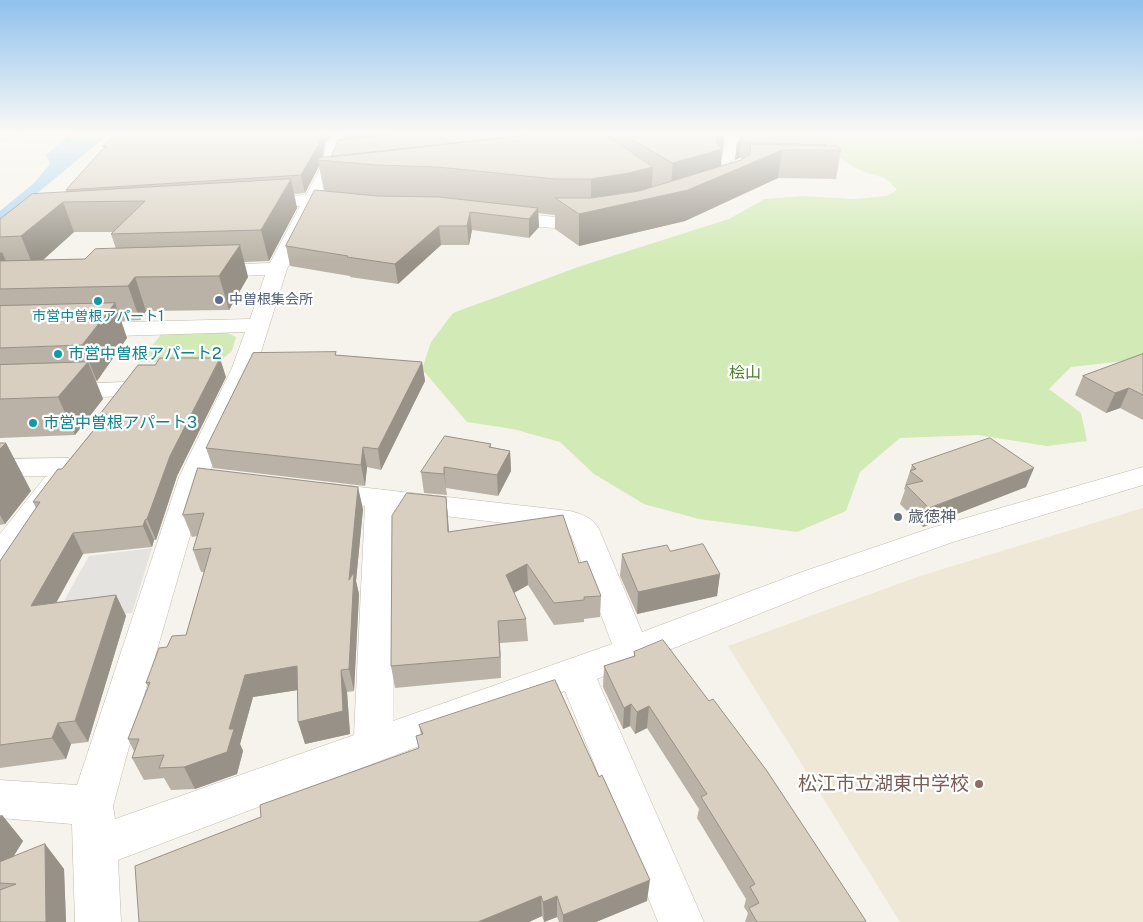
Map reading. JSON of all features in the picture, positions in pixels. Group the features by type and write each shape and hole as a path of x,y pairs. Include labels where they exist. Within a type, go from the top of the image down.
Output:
{"street":[{"path":"98,922 96,847 92,806 108,746 193,477 244,368 277,270 321,190 326,176"},
{"path":"726,176 731,184"},
{"path":"702,193 731,184 737,181 738,176"},
{"path":"242,204 321,190 363,205"},
{"path":"481,214 555,222 591,222 611,219"},
{"path":"188,272 277,270"},
{"path":"70,330 259,324"},
{"path":"215,368 244,368"},
{"path":"0,394 133,381 108,412"},
{"path":"0,468 74,459 0,556"},
{"path":"96,847 632,651 810,581 942,535 1143,476"},
{"path":"193,477 223,480"},
{"path":"301,490 570,521 584,529 632,651"},
{"path":"373,746 380,499"},
{"path":"575,671 681,922"},
{"path":"0,799 92,806"}],"shaded area":[{"name":"松江市立湖東中学校","path":"1143,508 1143,922 900,922 728,646 920,576"},
{"path":"152,548 132,613 52,622 89,556"}],"green space":[{"name":"桧山","path":"878,176 1143,176 1143,359 1071,367 1049,389 1081,413 1087,441 1047,446 978,435 900,438 860,472 846,511 797,532 699,519 644,504 594,474 560,442 513,429 467,422 422,369 431,342 453,313 581,266 729,219 765,199 803,196 854,199 887,196 897,190 884,178"},
{"path":"163,332 226,332 236,337 232,351 220,361 139,362"}],"water":[{"path":"40,176 58,176 0,224 0,211"}],"building":[{"path":"78,176 285,176 66,190"},
{"path":"526,176 610,176 591,179 555,179"},
{"path":"688,176 721,176 688,190 579,214 555,198 591,198 639,191"},
{"path":"291,179 261,230 111,234 145,201 63,202 21,236 0,237 0,219 32,194"},
{"path":"315,190 378,196 439,197 538,208 529,219 470,212 467,226 439,226 395,264 286,246"},
{"path":"240,245 219,276 135,277 128,286 0,289 0,261 85,259 95,249"},
{"path":"115,303 82,345 0,348 0,306"},
{"path":"336,352 335,355 422,362 378,449 363,447 361,465 206,448 253,353"},
{"path":"1143,354 1143,395 1129,388 1115,393 1083,376"},
{"path":"160,358 220,358 170,456 147,519 143,526 73,533 31,606 116,595 75,721 58,723 52,738 0,745 0,561 40,502 33,502 58,469 62,469 107,414 100,414 138,365 155,365"},
{"path":"88,362 58,397 0,399 0,365"},
{"path":"445,436 491,444 489,447 510,451 497,475 444,467 444,474 421,472"},
{"path":"990,438 1034,468 929,508 906,485 923,481 910,471 916,469 912,465"},
{"path":"0,443 6,443 0,449"},
{"path":"198,468 358,487 349,580 354,572 349,669 341,670 343,711 298,722 297,666 245,675 229,729 234,729 227,752 184,767 159,768 164,755 132,758 139,739 128,739 150,682 146,683 159,648 167,647 172,636 186,635 211,548 193,550 204,513 183,515"},
{"path":"407,493 446,497 448,532 563,515 579,563 587,561 601,596 584,597 584,600 554,603 527,564 506,575 526,619 498,621 500,657 391,666 392,516"},
{"path":"703,544 720,574 638,592 622,554 667,545 670,551"},
{"path":"663,640 709,701 713,699 767,771 866,921 757,922 749,908 759,903 750,887 755,884 701,797 707,794 649,706 637,712 631,704 624,708 604,666 635,656 634,652"},
{"path":"555,680 599,777 602,775 650,880 563,915 557,896 543,902 541,896 478,922 139,922 135,866 261,817 260,805 419,748 416,736 423,734 419,725"},
{"path":"45,844 46,922 0,922 0,890 16,884 0,883 0,862"}],"place":[{"name":"中曽根集会所","path":"219,300"},
{"name":"市営中曽根アパート1","path":"98,301"},
{"name":"市営中曽根アパート2","path":"58,354"},
{"name":"市営中曽根アパート3","path":"33,423"},
{"name":"歳徳神","path":"898,517"},
{"name":"松江市立湖東中学校","path":"979,784"}]}
